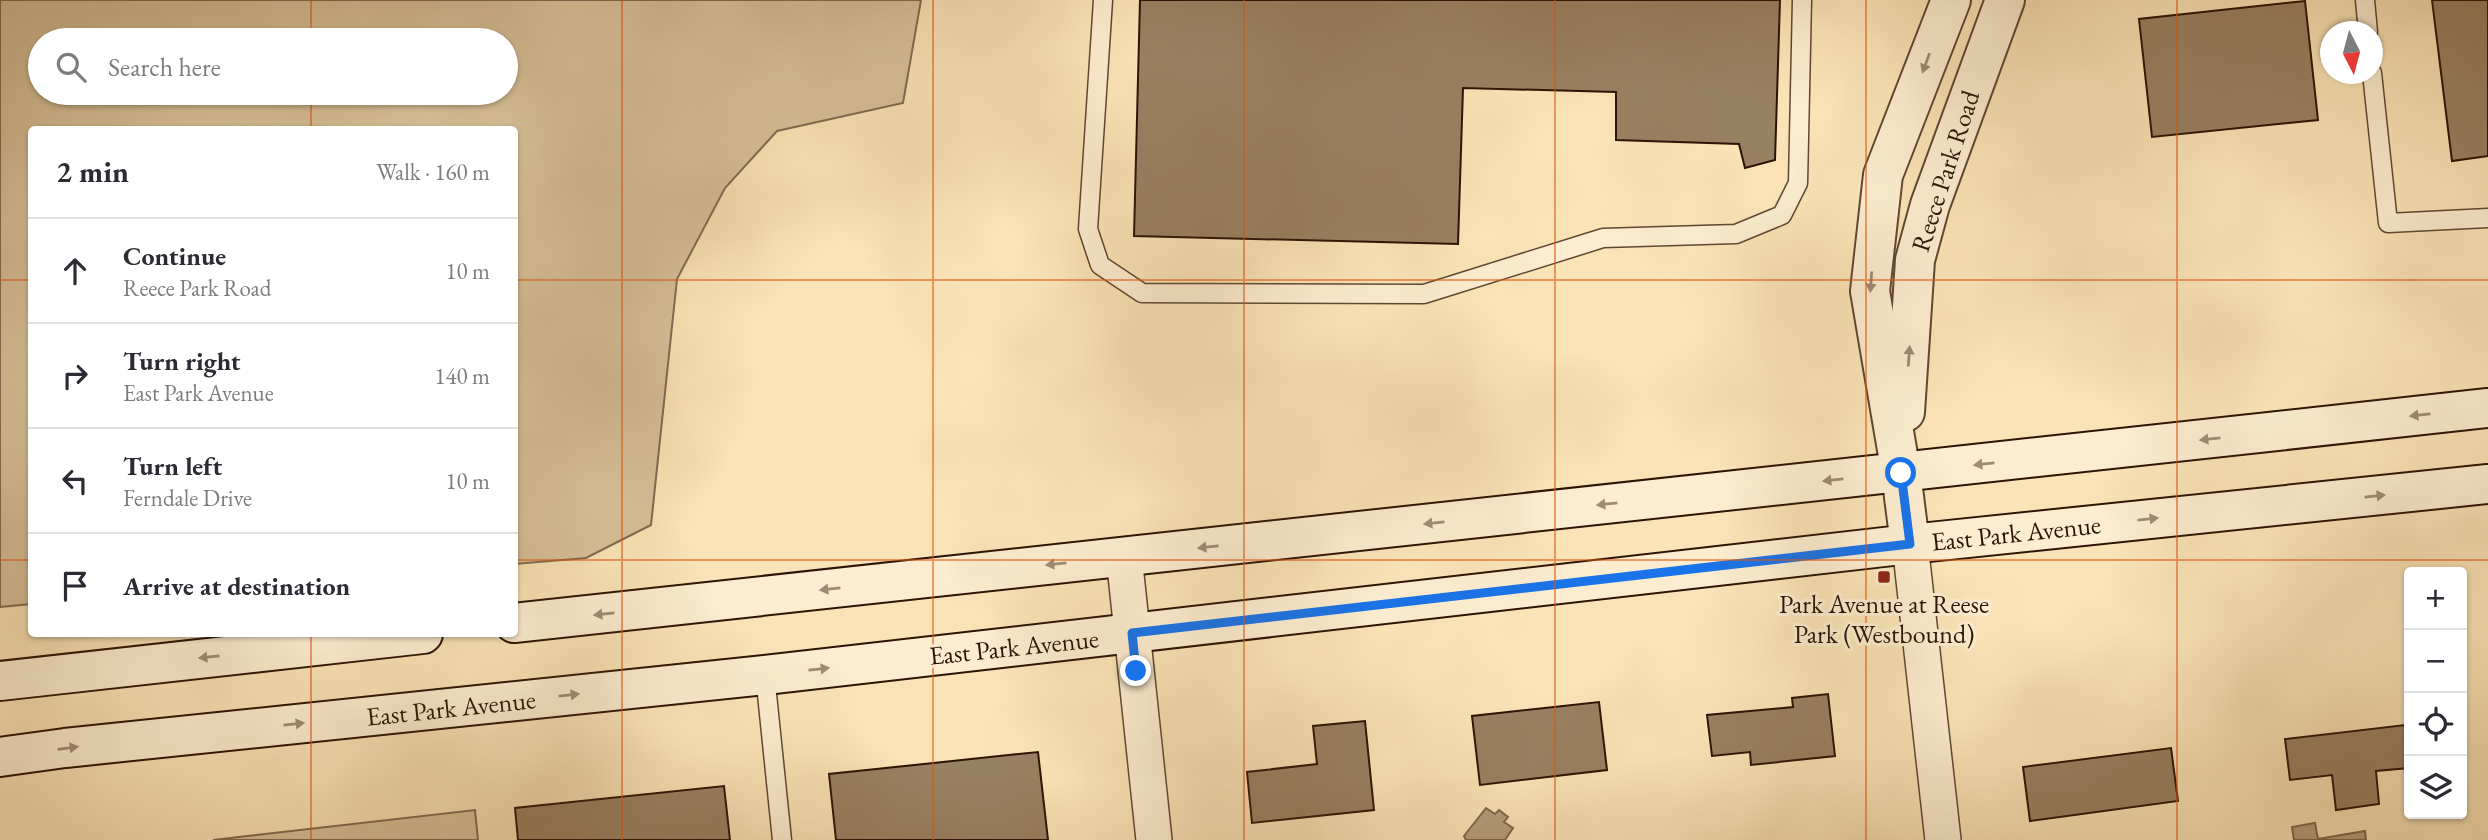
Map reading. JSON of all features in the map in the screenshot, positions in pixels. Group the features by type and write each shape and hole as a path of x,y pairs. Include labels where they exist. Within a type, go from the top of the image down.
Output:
{"main road":[{"name":"Reece Park Road","path":"1910,544 1901,473 1870,291 1883,175 1951,0"},
{"name":"Reece Park Road","path":"1901,473 1915,260 1930,205 2005,0"},
{"path":"518,623 2488,408"},
{"name":"East Park Avenue","path":"0,757 92,745 765,675 1910,544 2488,484"},
{"path":"0,681 396,637"}],"street":[{"path":"1910,544 1943,840"},
{"path":"1124,556 1154,840"}],"lane":[{"path":"1103,0 1088,229 1100,265 1142,293 1410,294 1424,294 1604,238 1735,234 1782,215 1798,183 1802,0"},
{"path":"2365,0 2367,21"},
{"path":"2373,84 2388,223 2488,218"},
{"path":"765,675 782,840"}],"shaded area":[{"path":"0,0 921,0 903,103 777,131 725,188 677,279 651,525 586,558 518,564 518,126 28,126 28,604 0,607"},
{"path":"1486,808 1495,814 1499,810 1508,817 1504,822 1513,828 1505,840 1466,840 1464,836"},
{"path":"475,810 478,840 213,840"},
{"path":"2315,823 2318,839 2365,831 2366,840 2294,840 2292,827"}],"building":[{"path":"1140,0 1780,0 1775,160 1745,168 1739,144 1616,140 1616,92 1463,88 1458,244 1134,236"},
{"path":"2432,0 2488,0 2488,156 2452,161"},
{"path":"2305,1 2318,120 2152,137 2139,19"},
{"path":"1828,694 1835,756 1751,765 1750,752 1712,756 1707,715 1793,707 1792,698"},
{"path":"1599,702 1607,770 1480,785 1472,716"},
{"path":"1365,721 1374,810 1252,823 1247,772 1317,764 1313,726"},
{"path":"2404,725 2404,768 2376,771 2379,804 2336,810 2332,775 2290,780 2285,739"},
{"path":"2171,748 2178,801 2030,821 2023,767"},
{"path":"1038,752 1048,840 836,840 829,774"},
{"path":"724,786 730,840 518,840 515,808"}],"place":[{"name":"Park Avenue at Reese Park (Westbound)","path":"1884,577"}],"route":[{"path":"1136,671 1132,633 1910,544 1901,473"}]}
